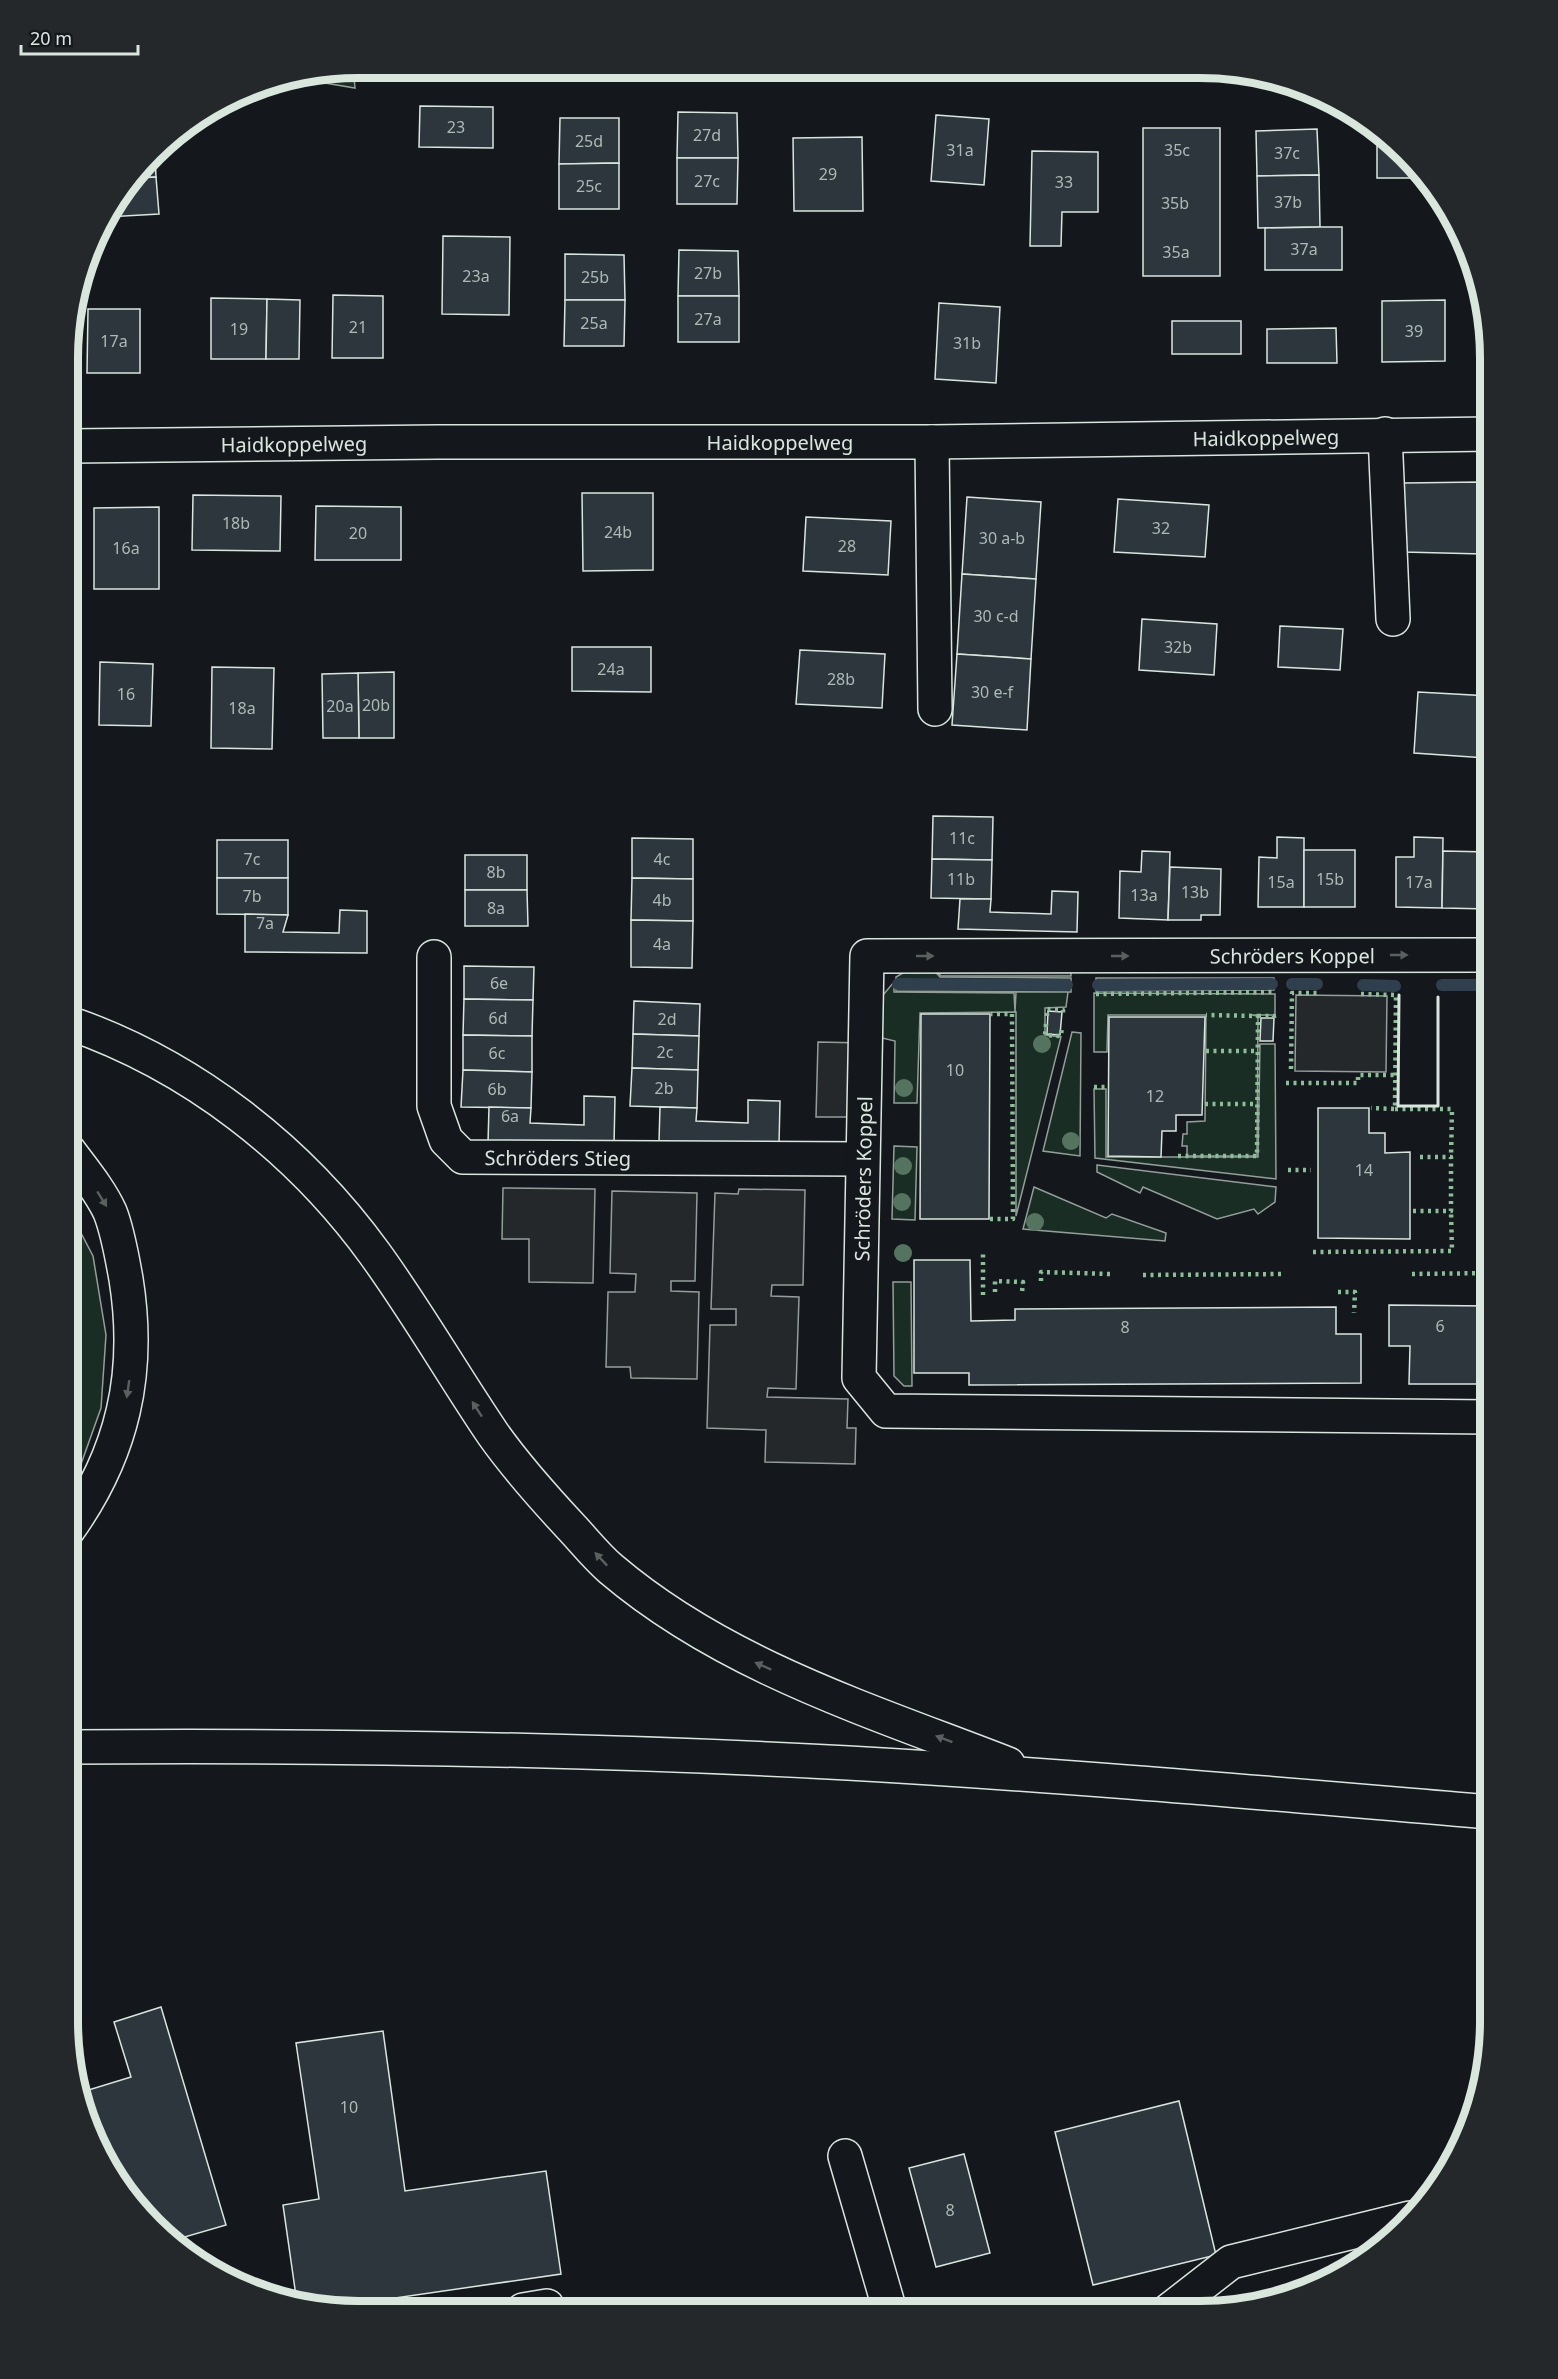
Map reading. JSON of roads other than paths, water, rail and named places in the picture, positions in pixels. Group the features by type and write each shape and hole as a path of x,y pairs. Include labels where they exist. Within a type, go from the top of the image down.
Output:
{"main road":[{"path":"1385,434 1393,619"},
{"name":"Haidkoppelweg","path":"78,446 438,442 932,442 1480,434"},
{"path":"932,442 935,709"},
{"name":"Schröders Koppel","path":"1480,955 867,956 859,1378 886,1411 1480,1417"},
{"name":"Schröders Stieg","path":"434,957 434,1106 446,1140 463,1157 862,1159"},
{"path":"78,1027 135,1051 190,1081 241,1114 282,1150 374,1252 494,1436 536,1490 610,1568 667,1610 741,1656 806,1685 1038,1775"},
{"path":"78,1164 110,1212 122,1258 131,1309 132,1361 124,1416 106,1467 78,1513"},
{"path":"78,1748 432,1748 844,1763 1038,1775 1480,1811"},
{"path":"845,2156 887,2301"},
{"path":"1181,2301 1231,2262 1395,2222"}],"waterway":[{"path":"898,984 1067,985"},
{"path":"1098,985 1272,984"},
{"path":"1292,984 1317,984"},
{"path":"1363,985 1395,986"},
{"path":"1442,985 1480,985"}]}
